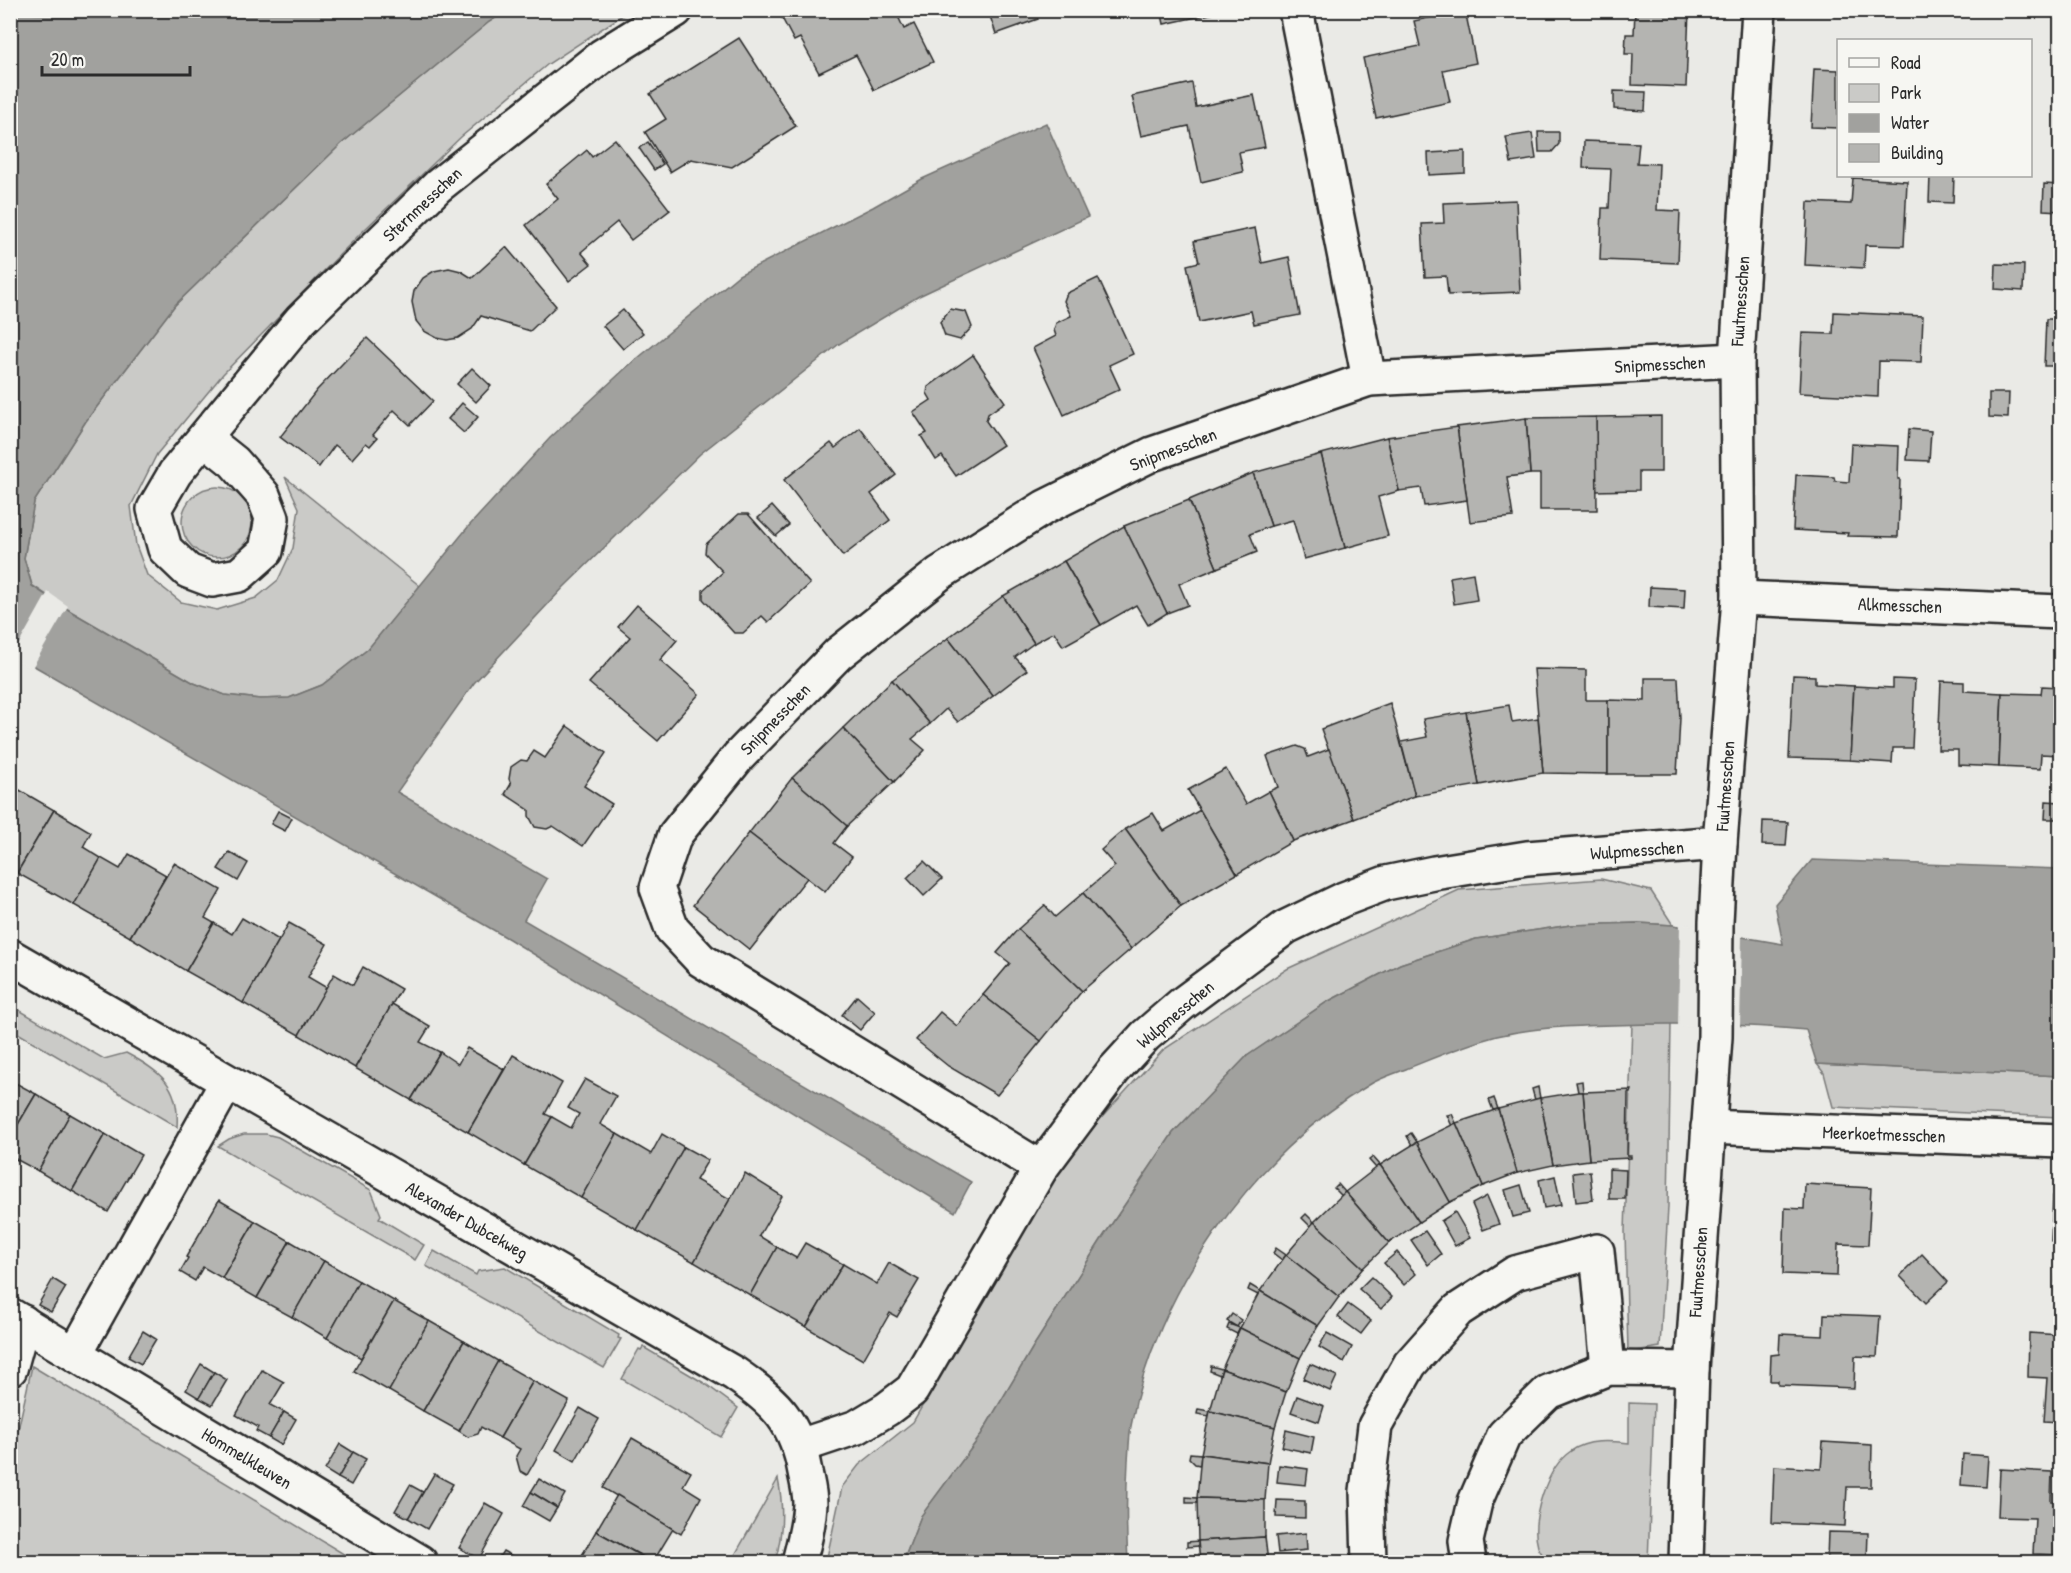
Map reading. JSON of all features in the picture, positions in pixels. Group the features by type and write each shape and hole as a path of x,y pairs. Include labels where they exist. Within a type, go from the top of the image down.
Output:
{"street":[{"name":"Sternmesschen","path":"204,438 301,320 438,186 602,56 676,10"},
{"path":"1296,10 1369,379"},
{"name":"Fuutmesschen","path":"1686,1563 1692,1369 1715,1037 1716,922 1720,843 1739,598 1737,360 1759,10"},
{"name":"Snipmesschen","path":"1041,1168 701,960 672,929 657,888 675,835 738,757 838,654 940,573 1045,507 1152,454 1369,379 1737,360"},
{"name":"Alkmesschen","path":"1739,598 2061,612"},
{"name":"Wulpmesschen","path":"800,1446 856,1427 887,1409 912,1390 1041,1168 1113,1070 1145,1036 1182,1004 1286,927 1335,903 1386,883 1434,873 1527,858 1720,843"},
{"name":"Alexander Dubcekweg","path":"10,956 735,1374 757,1389 790,1424 800,1446 810,1501 808,1524 799,1563"},
{"path":"75,1354 227,1082"},
{"name":"Meerkoetmesschen","path":"1708,1127 2061,1141"},
{"path":"1369,1563 1367,1491 1375,1426 1410,1364 1458,1310 1515,1273 1597,1251 1608,1368"},
{"name":"Hommelkleuven","path":"10,1369 17,1319 420,1563"},
{"path":"1469,1563 1466,1541 1475,1502 1504,1435 1548,1392 1608,1368 1692,1369"}],"green space":[{"path":"13,11 109,11 61,16"},
{"path":"506,11 629,11 548,64 461,137 361,233 223,374 157,454 131,506 136,545 147,575 181,602 217,610 256,598 278,580 293,548 299,508 285,477 420,586 368,649 322,685 289,698 260,699 225,695 194,683 72,612 32,585 24,558 34,502 86,421 175,305 341,144 489,22"},
{"path":"224,487 237,493 246,502 250,508 252,522 250,536 242,547 231,555 210,557 192,547 184,536 182,515 192,497 203,489"},
{"path":"1601,879 1651,891 1673,925 1638,923 1571,925 1476,939 1400,964 1327,1002 1247,1056 1173,1133 1033,1347 979,1438 921,1516 903,1562 826,1562 842,1487 859,1465 913,1422 1065,1158 1163,1050 1287,969 1459,890"},
{"path":"10,1000 12,1006 104,1059 126,1053 149,1066 158,1073 171,1090 177,1112 177,1127 11,1029"},
{"path":"1671,1023 1668,1207 1660,1347 1628,1352 1625,1231 1632,1024"},
{"path":"1817,1064 2060,1076 2060,1117 1833,1107 1824,1073"},
{"path":"244,1134 266,1134 278,1137 371,1190 381,1215 379,1218 424,1245 415,1260 218,1146"},
{"path":"434,1251 476,1275 478,1271 505,1267 619,1335 618,1338 621,1339 604,1368 426,1266"},
{"path":"643,1347 704,1383 738,1408 721,1437 622,1379 639,1349"},
{"path":"32,1366 357,1562 11,1562 11,1462"},
{"path":"1629,1403 1654,1404 1648,1562 1548,1562 1538,1547 1536,1522 1542,1494 1548,1481 1562,1459 1584,1444 1629,1443"},
{"path":"778,1479 782,1521 775,1562 731,1562"}],"water":[{"path":"109,10 506,11 489,22 341,144 175,305 86,421 34,502 24,558 32,586 194,683 225,695 260,699 289,698 322,685 368,649 468,527 550,438 627,367 739,275 873,207 922,179 1046,123 1088,217 919,296 839,344 700,454 564,587 474,683 397,792 547,879 524,920 971,1182 955,1212 509,939 36,667 11,655 10,11 60,15"},
{"path":"1812,860 2060,869 2060,1076 1817,1064 1806,1030 1734,1025 1662,1024 1569,1027 1511,1033 1462,1047 1382,1078 1327,1114 1287,1148 1249,1188 1216,1232 1186,1278 1162,1327 1143,1376 1131,1426 1127,1499 1128,1562 903,1562 921,1516 979,1438 1033,1347 1173,1133 1247,1056 1327,1002 1400,964 1476,939 1571,925 1638,923 1673,925 1783,944 1775,904"}],"pier":[{"path":"48,592 68,606 32,668 11,658"},
{"path":"1680,923 1742,935 1740,1027 1678,1026"}],"building":[{"path":"788,10 895,10 904,29 914,24 933,62 874,90 856,55 819,73 800,38 794,41 780,14"},
{"path":"988,10 1049,10 1036,15 1038,19 996,34"},
{"path":"1161,10 1220,10 1220,12 1164,24"},
{"path":"1465,10 1476,63 1443,70 1450,102 1376,118 1363,58 1420,46 1414,21"},
{"path":"1635,10 1689,10 1686,87 1632,85 1633,54 1625,54 1626,34 1634,34"},
{"path":"1833,10 1871,10 1871,17 1833,16"},
{"path":"739,38 796,126 732,167 691,159 670,172 645,132 666,119 650,94"},
{"path":"1814,69 1837,70 1837,128 1811,127"},
{"path":"1192,83 1196,107 1254,95 1265,147 1239,152 1243,172 1201,182 1189,126 1141,136 1132,96"},
{"path":"1614,91 1646,92 1645,111 1614,109"},
{"path":"1538,132 1559,132 1559,144 1552,152 1539,152"},
{"path":"1532,133 1536,159 1511,163 1506,137"},
{"path":"615,139 670,210 631,240 617,222 581,252 591,264 569,281 526,225 558,199 546,184 587,150 592,157"},
{"path":"1584,141 1639,143 1637,163 1659,164 1657,210 1680,211 1678,263 1600,260 1602,208 1609,208 1611,169 1583,168"},
{"path":"648,142 663,164 654,170 639,148"},
{"path":"1465,151 1465,173 1429,175 1428,153"},
{"path":"1930,177 1954,177 1953,203 1929,202"},
{"path":"1853,178 1907,181 1904,246 1865,245 1864,268 1805,265 1808,202 1851,204"},
{"path":"2044,184 2060,185 2060,211 2043,210"},
{"path":"1516,200 1520,292 1448,295 1446,276 1425,277 1422,224 1444,223 1443,203"},
{"path":"1255,228 1262,263 1289,257 1300,315 1254,324 1251,311 1199,322 1187,265 1199,262 1194,241"},
{"path":"506,247 556,306 530,331 481,316 472,329 458,338 447,340 437,338 424,331 416,321 412,302 414,291 423,278 434,271 449,268 461,271 472,278"},
{"path":"1996,264 2024,265 2023,291 1995,289"},
{"path":"1098,278 1133,354 1109,365 1120,389 1064,415 1033,348 1056,336 1054,330 1056,323 1071,316 1064,301 1067,293"},
{"path":"950,309 966,312 972,327 960,340 945,336 940,322"},
{"path":"623,310 643,333 623,349 603,326"},
{"path":"1834,312 1923,316 1921,362 1879,361 1878,397 1799,393 1802,333 1833,334"},
{"path":"2046,319 2060,319 2060,366 2044,366"},
{"path":"367,338 433,401 410,425 394,410 373,435 377,438 370,446 366,443 352,459 335,445 319,467 280,437 317,390"},
{"path":"973,355 1005,402 988,414 986,421 1003,445 956,476 942,456 936,460 921,436 927,433 913,412 931,400 927,393 928,387"},
{"path":"472,368 491,386 476,402 457,384"},
{"path":"1989,393 2009,393 2008,418 1989,417"},
{"path":"462,403 478,417 464,433 448,419"},
{"path":"1661,416 1661,472 1639,472 1639,490 1596,491 1596,417"},
{"path":"1596,417 1597,510 1540,510 1540,474 1530,474 1526,418"},
{"path":"1526,418 1530,474 1507,477 1513,517 1470,522 1457,427"},
{"path":"1457,427 1467,500 1424,506 1421,488 1399,491 1387,437"},
{"path":"860,428 896,475 871,494 890,520 843,556 784,480 831,443 835,448"},
{"path":"1909,429 1931,431 1929,461 1907,460"},
{"path":"1387,437 1399,491 1378,497 1388,536 1345,548 1321,454"},
{"path":"1851,444 1899,446 1898,537 1847,536 1848,533 1793,530 1796,475 1834,477 1835,481 1849,482"},
{"path":"1321,454 1345,548 1304,559 1293,520 1271,526 1253,473"},
{"path":"1253,473 1271,526 1250,534 1257,552 1217,568 1189,500"},
{"path":"1189,500 1217,568 1179,584 1188,605 1167,613 1124,526"},
{"path":"772,506 789,525 776,536 758,518"},
{"path":"739,514 748,514 810,584 768,622 762,616 743,633 734,633 703,599 703,590 723,572 705,553 706,544"},
{"path":"1124,526 1167,613 1148,625 1136,605 1101,625 1064,561"},
{"path":"1064,561 1101,625 1063,646 1054,632 1034,643 1003,596"},
{"path":"1473,573 1477,600 1454,604 1450,577"},
{"path":"1650,587 1685,589 1684,609 1649,607"},
{"path":"1003,596 1034,643 1015,657 1027,670 993,696 948,638"},
{"path":"637,605 677,640 660,660 699,694 658,741 589,683 630,637 618,627"},
{"path":"948,638 993,696 958,722 946,709 930,724 892,680"},
{"path":"1534,669 1586,670 1586,700 1608,700 1608,774 1543,773"},
{"path":"1793,675 1815,676 1815,684 1854,686 1850,760 1789,758"},
{"path":"1645,678 1678,678 1680,718 1677,774 1608,774 1608,700 1645,701"},
{"path":"1893,679 1915,680 1912,748 1893,748 1892,763 1850,760 1854,686 1893,688"},
{"path":"892,680 930,724 912,739 925,750 894,782 843,728"},
{"path":"1941,681 1964,682 1964,691 2002,693 1999,767 1958,765 1958,750 1938,750"},
{"path":"2042,686 2060,687 2060,755 2041,754 2040,769 1999,767 2002,693 2041,694"},
{"path":"1390,703 1415,796 1354,819 1321,729"},
{"path":"1509,705 1512,722 1538,718 1543,773 1479,785 1466,712"},
{"path":"1466,712 1479,785 1415,796 1401,742 1427,737 1423,719"},
{"path":"567,726 606,753 584,786 612,804 583,846 553,826 547,829 535,827 529,816 529,810 505,794 511,784 509,779 511,767 521,760 527,761 534,751 545,758"},
{"path":"843,728 894,782 847,826 792,778"},
{"path":"1297,746 1305,749 1308,757 1329,749 1354,819 1293,841 1269,791 1278,787 1267,756"},
{"path":"1226,769 1246,804 1269,791 1293,841 1237,874 1188,790"},
{"path":"792,778 847,826 834,843 852,857 825,892 749,833"},
{"path":"16,788 54,810 17,873 10,869 10,793 13,794"},
{"path":"2046,801 2060,802 2060,819 2045,819"},
{"path":"54,810 91,832 83,847 101,858 74,905 17,873"},
{"path":"1200,810 1237,874 1181,906 1125,829 1153,813 1164,831"},
{"path":"278,811 292,818 285,831 271,824"},
{"path":"1763,821 1788,822 1786,846 1762,845"},
{"path":"1125,829 1181,906 1131,949 1083,893 1115,866 1101,850"},
{"path":"749,833 807,878 750,950 693,905"},
{"path":"229,852 248,863 238,881 218,869"},
{"path":"129,854 166,875 130,937 74,905 101,858 120,869"},
{"path":"924,861 942,879 924,896 907,878"},
{"path":"174,863 221,890 205,918 214,923 186,971 130,937"},
{"path":"1083,893 1131,949 1082,991 1018,929 1045,905 1055,917"},
{"path":"242,918 279,940 243,1003 186,971 214,923 232,934"},
{"path":"289,923 327,944 308,977 327,988 299,1035 243,1003"},
{"path":"1018,929 1082,991 1041,1041 983,995 1010,963 997,953"},
{"path":"363,967 401,989 355,1068 299,1035 334,974 353,985"},
{"path":"983,995 1041,1041 997,1095 948,1066 916,1040 940,1012 957,1026"},
{"path":"857,996 875,1012 860,1030 842,1015"},
{"path":"392,1004 430,1026 420,1042 440,1052 411,1100 355,1068"},
{"path":"467,1048 504,1069 468,1132 411,1100 440,1052 458,1064"},
{"path":"513,1055 562,1083 545,1114 552,1117 524,1165 468,1132"},
{"path":"585,1079 616,1096 600,1124 617,1134 581,1198 524,1165 552,1117 571,1128 579,1114 568,1108"},
{"path":"10,1080 36,1094 10,1138"},
{"path":"1582,1081 1583,1092 1578,1092 1576,1082"},
{"path":"1538,1087 1540,1098 1535,1100 1532,1089"},
{"path":"1632,1090 1628,1093 1627,1156 1631,1158 1589,1160 1583,1092"},
{"path":"1583,1092 1589,1160 1553,1165 1540,1098"},
{"path":"36,1094 70,1114 38,1171 10,1156 10,1138"},
{"path":"1494,1098 1498,1109 1493,1110 1489,1100"},
{"path":"1540,1098 1553,1165 1517,1173 1498,1109"},
{"path":"1498,1109 1517,1173 1483,1186 1456,1123"},
{"path":"70,1114 105,1134 72,1191 38,1171"},
{"path":"1452,1114 1456,1123 1452,1126 1447,1115"},
{"path":"1456,1123 1483,1186 1450,1202 1417,1142"},
{"path":"1411,1133 1417,1142 1412,1145 1407,1136"},
{"path":"105,1134 141,1155 108,1212 72,1191"},
{"path":"617,1134 651,1154 662,1134 684,1147 637,1230 581,1198"},
{"path":"1417,1142 1450,1202 1419,1222 1380,1165"},
{"path":"684,1147 708,1160 696,1180 730,1199 694,1262 637,1230"},
{"path":"1373,1157 1380,1165 1376,1168 1369,1160"},
{"path":"1380,1165 1419,1222 1389,1243 1345,1192"},
{"path":"1609,1169 1626,1170 1625,1199 1609,1199"},
{"path":"1590,1171 1593,1200 1576,1202 1573,1173"},
{"path":"745,1173 782,1196 759,1236 777,1247 750,1295 694,1262"},
{"path":"1555,1176 1561,1205 1544,1208 1539,1180"},
{"path":"1338,1184 1345,1192 1342,1196 1334,1188"},
{"path":"1805,1184 1871,1188 1868,1245 1838,1244 1837,1276 1783,1274 1785,1208 1804,1209"},
{"path":"1521,1185 1529,1213 1513,1217 1505,1190"},
{"path":"1345,1192 1389,1243 1363,1268 1314,1222"},
{"path":"1487,1196 1499,1224 1483,1230 1472,1204"},
{"path":"2053,1196 2060,1197 2060,1293 2056,1293 2058,1241 2051,1241"},
{"path":"219,1200 255,1221 222,1278 203,1267 195,1281 180,1272 188,1258 186,1257"},
{"path":"1455,1212 1470,1238 1455,1246 1441,1221"},
{"path":"1306,1214 1314,1222 1310,1226 1302,1218"},
{"path":"255,1221 290,1241 257,1298 222,1278"},
{"path":"1314,1222 1363,1268 1339,1297 1286,1255"},
{"path":"1425,1231 1441,1254 1428,1265 1411,1240"},
{"path":"290,1241 324,1261 292,1317 257,1298"},
{"path":"805,1243 843,1264 806,1327 750,1295 777,1247 796,1258"},
{"path":"1276,1248 1286,1255 1282,1260 1273,1253"},
{"path":"1397,1252 1416,1274 1404,1285 1384,1263"},
{"path":"1922,1254 1948,1282 1926,1303 1900,1276"},
{"path":"1286,1255 1339,1297 1318,1326 1260,1291"},
{"path":"324,1261 359,1281 327,1338 292,1317"},
{"path":"889,1263 919,1280 897,1317 890,1313 863,1360 806,1327 843,1264 877,1284"},
{"path":"1371,1277 1392,1297 1381,1309 1359,1289"},
{"path":"53,1279 66,1287 51,1312 38,1305"},
{"path":"359,1281 394,1301 361,1358 327,1338"},
{"path":"1250,1285 1260,1291 1258,1295 1248,1290"},
{"path":"1260,1291 1318,1326 1300,1358 1240,1328"},
{"path":"394,1301 429,1321 389,1391 354,1371"},
{"path":"1348,1304 1371,1321 1361,1334 1338,1317"},
{"path":"1232,1314 1241,1320 1237,1327 1227,1321"},
{"path":"1824,1314 1880,1316 1877,1357 1855,1356 1854,1388 1778,1385 1778,1381 1770,1381 1771,1355 1779,1354 1780,1334 1823,1336"},
{"path":"429,1321 464,1341 423,1411 389,1391"},
{"path":"1229,1324 1240,1328 1237,1334 1227,1329"},
{"path":"1240,1328 1300,1358 1286,1392 1222,1369"},
{"path":"143,1331 156,1339 141,1364 128,1357"},
{"path":"1327,1333 1352,1347 1344,1362 1319,1347"},
{"path":"2029,1333 2060,1335 2060,1422 2044,1421 2047,1378 2028,1377"},
{"path":"464,1341 498,1361 459,1431 423,1411"},
{"path":"498,1361 533,1381 500,1438 481,1427 478,1434 468,1437 459,1431"},
{"path":"201,1364 214,1372 199,1398 186,1390"},
{"path":"1310,1364 1337,1376 1330,1391 1303,1379"},
{"path":"1211,1366 1222,1369 1220,1375 1210,1371"},
{"path":"1222,1369 1286,1392 1275,1427 1210,1411"},
{"path":"262,1370 284,1382 270,1405 284,1412 269,1438 256,1431 258,1427 236,1415"},
{"path":"214,1372 227,1380 212,1405 199,1398"},
{"path":"533,1381 569,1401 527,1475 520,1471 516,1456 520,1449 500,1438"},
{"path":"1297,1396 1324,1406 1319,1422 1291,1412"},
{"path":"580,1408 599,1419 575,1461 556,1450"},
{"path":"1198,1409 1210,1411 1209,1416 1197,1414"},
{"path":"1210,1411 1275,1427 1268,1463 1201,1454"},
{"path":"284,1412 296,1419 281,1445 269,1438"},
{"path":"1286,1430 1314,1437 1311,1453 1282,1447"},
{"path":"632,1438 691,1472 683,1486 701,1497 681,1534 603,1488"},
{"path":"1823,1442 1872,1445 1871,1487 1847,1487 1845,1526 1772,1523 1774,1466 1821,1469"},
{"path":"340,1444 353,1452 338,1478 325,1470"},
{"path":"353,1452 366,1459 351,1485 338,1478"},
{"path":"1190,1453 1201,1454 1200,1465 1195,1464 1189,1458"},
{"path":"1201,1454 1268,1463 1265,1500 1197,1498"},
{"path":"1963,1454 1988,1456 1986,1487 1961,1485"},
{"path":"1279,1465 1308,1469 1306,1485 1277,1482"},
{"path":"2000,1469 2052,1472 2051,1501 2060,1502 2060,1555 2033,1554 2035,1518 1998,1517"},
{"path":"434,1474 453,1484 427,1529 408,1518"},
{"path":"539,1479 565,1494 557,1508 531,1492"},
{"path":"410,1485 423,1492 408,1518 395,1511"},
{"path":"531,1492 557,1508 549,1521 523,1506"},
{"path":"617,1495 673,1529 653,1562 596,1531"},
{"path":"1186,1497 1197,1498 1197,1503 1186,1503"},
{"path":"1197,1498 1265,1500 1265,1537 1198,1541"},
{"path":"1277,1500 1305,1501 1305,1518 1276,1517"},
{"path":"485,1503 504,1514 479,1559 459,1548"},
{"path":"596,1531 652,1562 578,1562"},
{"path":"1828,1532 1868,1533 1867,1560 1827,1559"},
{"path":"1306,1533 1307,1550 1278,1553 1276,1536"},
{"path":"1265,1537 1268,1562 1200,1562 1198,1541"},
{"path":"1198,1541 1198,1546 1187,1547 1187,1542"},
{"path":"503,1551 523,1562 496,1562"}]}
